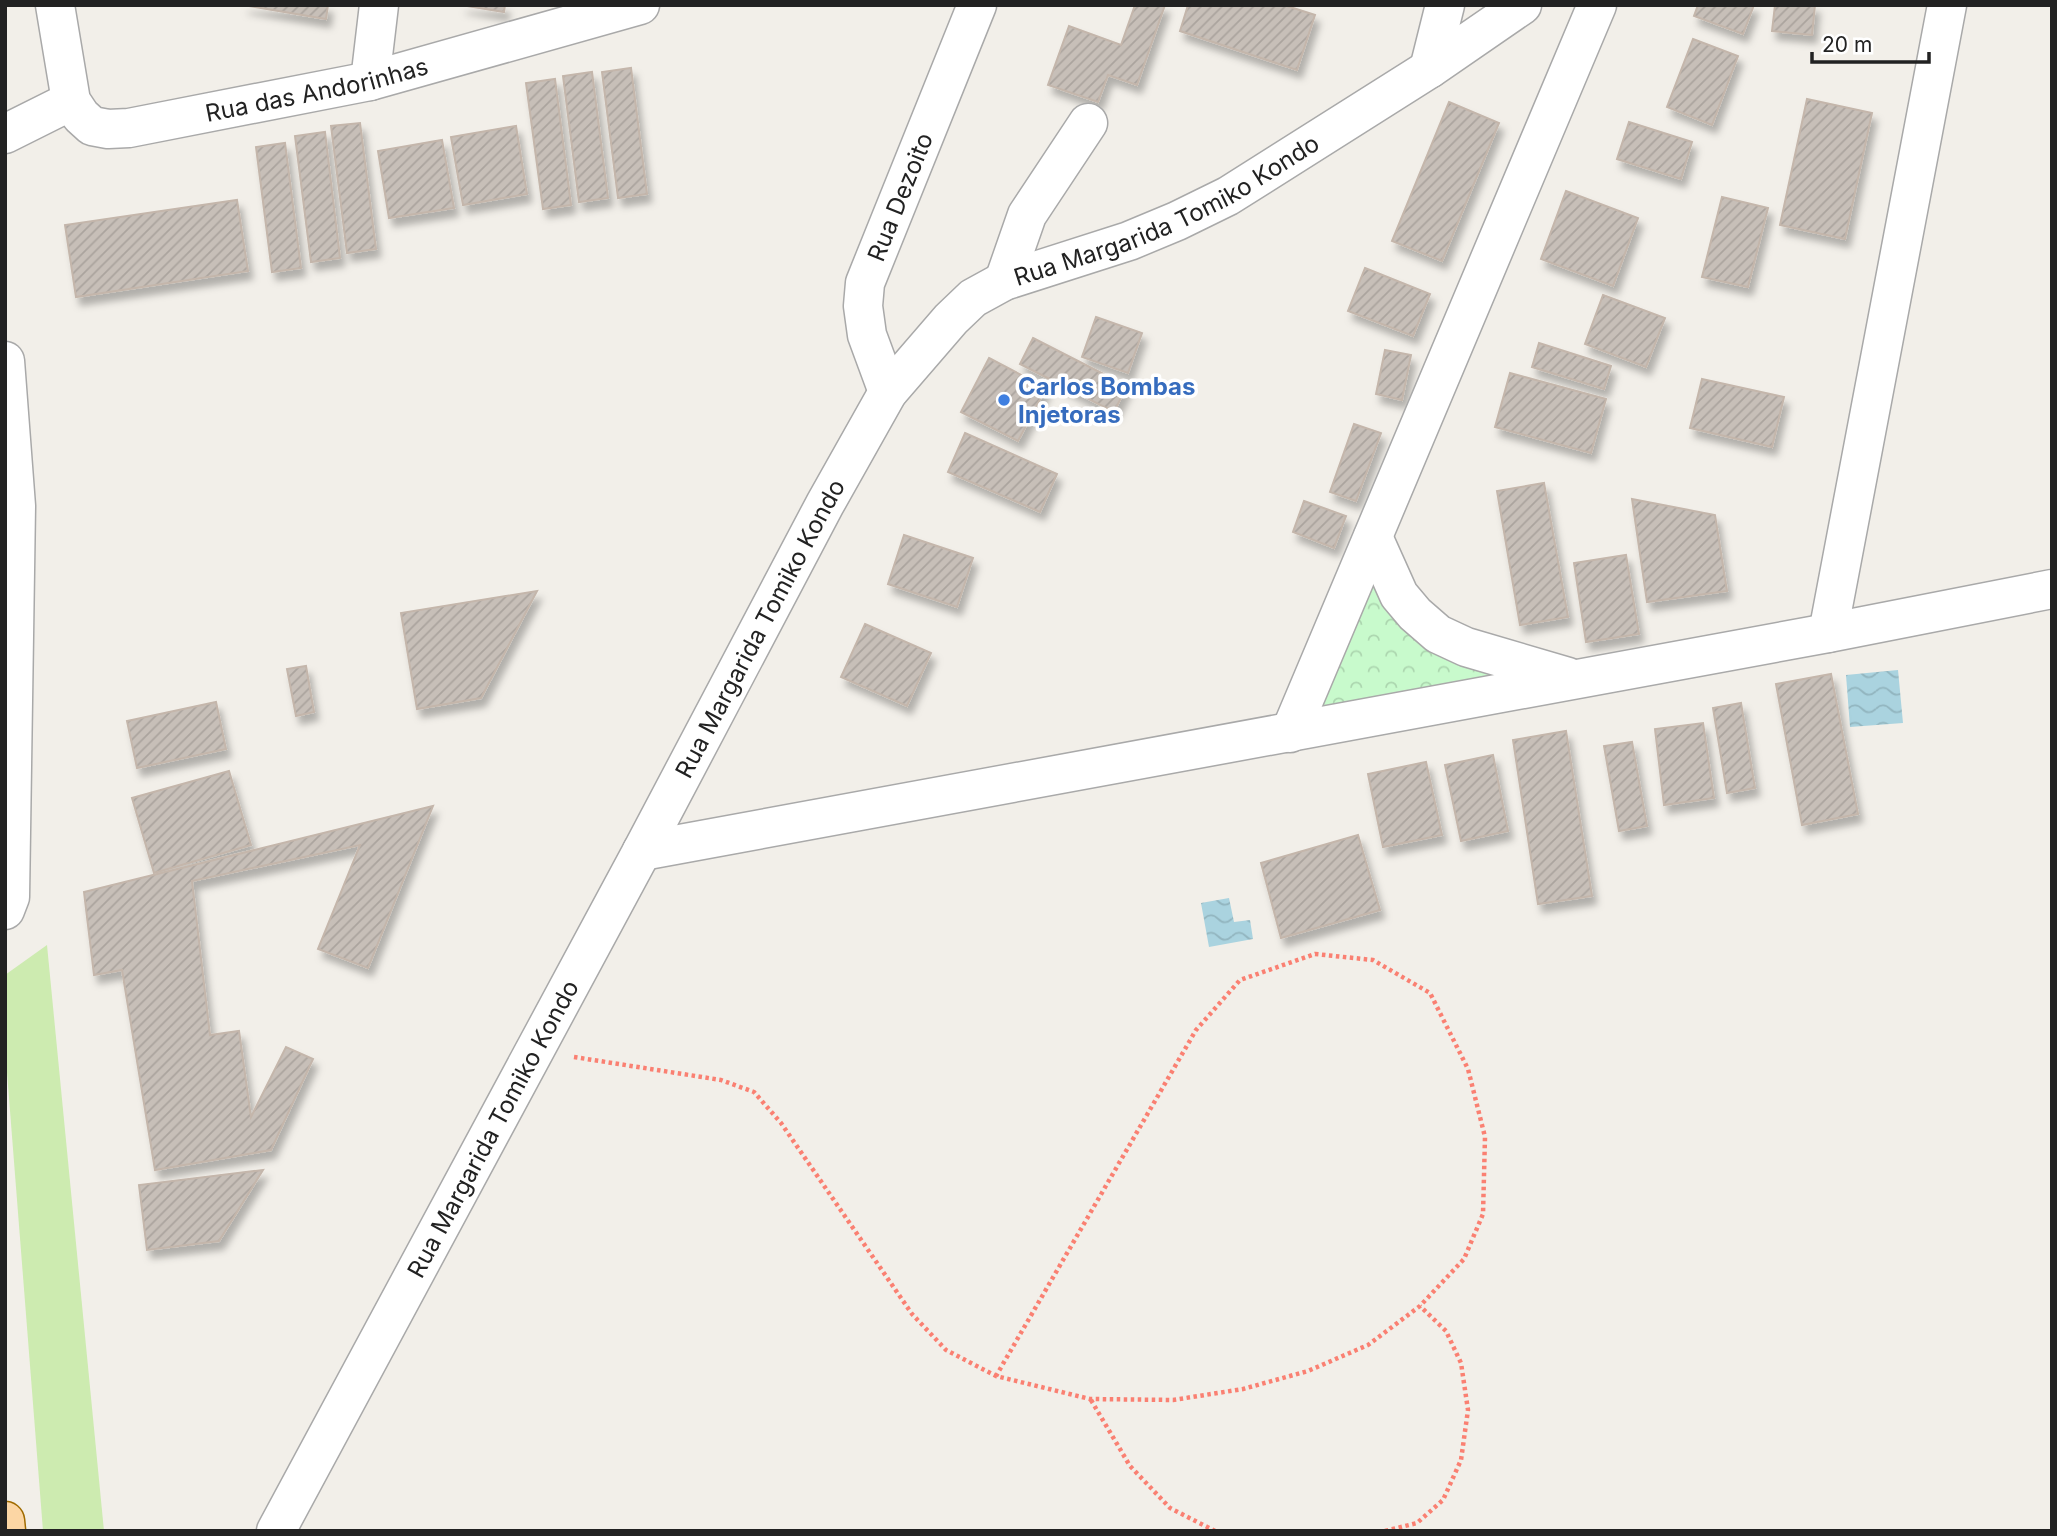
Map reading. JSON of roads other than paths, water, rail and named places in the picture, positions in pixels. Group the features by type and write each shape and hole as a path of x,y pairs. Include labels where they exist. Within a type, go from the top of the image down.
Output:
{"main road":[{"path":"5,1521 6,1531"}],"street":[{"path":"5,134 71,101 55,5"},
{"path":"370,81 380,5"},
{"name":"Rua das Andorinhas","path":"71,101 81,116 93,126 118,128 370,81 640,5"},
{"name":"Rua Dezoito","path":"888,392 867,335 863,306 865,283 976,5"},
{"path":"1429,69 1445,5"},
{"name":"Rua Margarida Tomiko Kondo","path":"276,1531 642,851 825,504 888,392 951,319 973,298 1004,281 1129,241 1218,201 1429,69 1522,5"},
{"path":"1290,733 1597,5"},
{"path":"1828,633 1947,5"},
{"path":"1004,281 1027,215 1088,123"},
{"path":"5,361 10,510 11,887 5,910"},
{"path":"1373,537 1399,595 1415,614 1438,634 1466,647 1577,680"},
{"path":"642,851 1577,680 2052,589"}],"water":[{"path":"1898,670 1903,723 1850,727 1846,675"},
{"path":"1229,898 1234,922 1250,920 1253,939 1209,947 1201,903"}],"place":[{"name":"Carlos Bombas Injetoras","path":"1004,400"}]}
